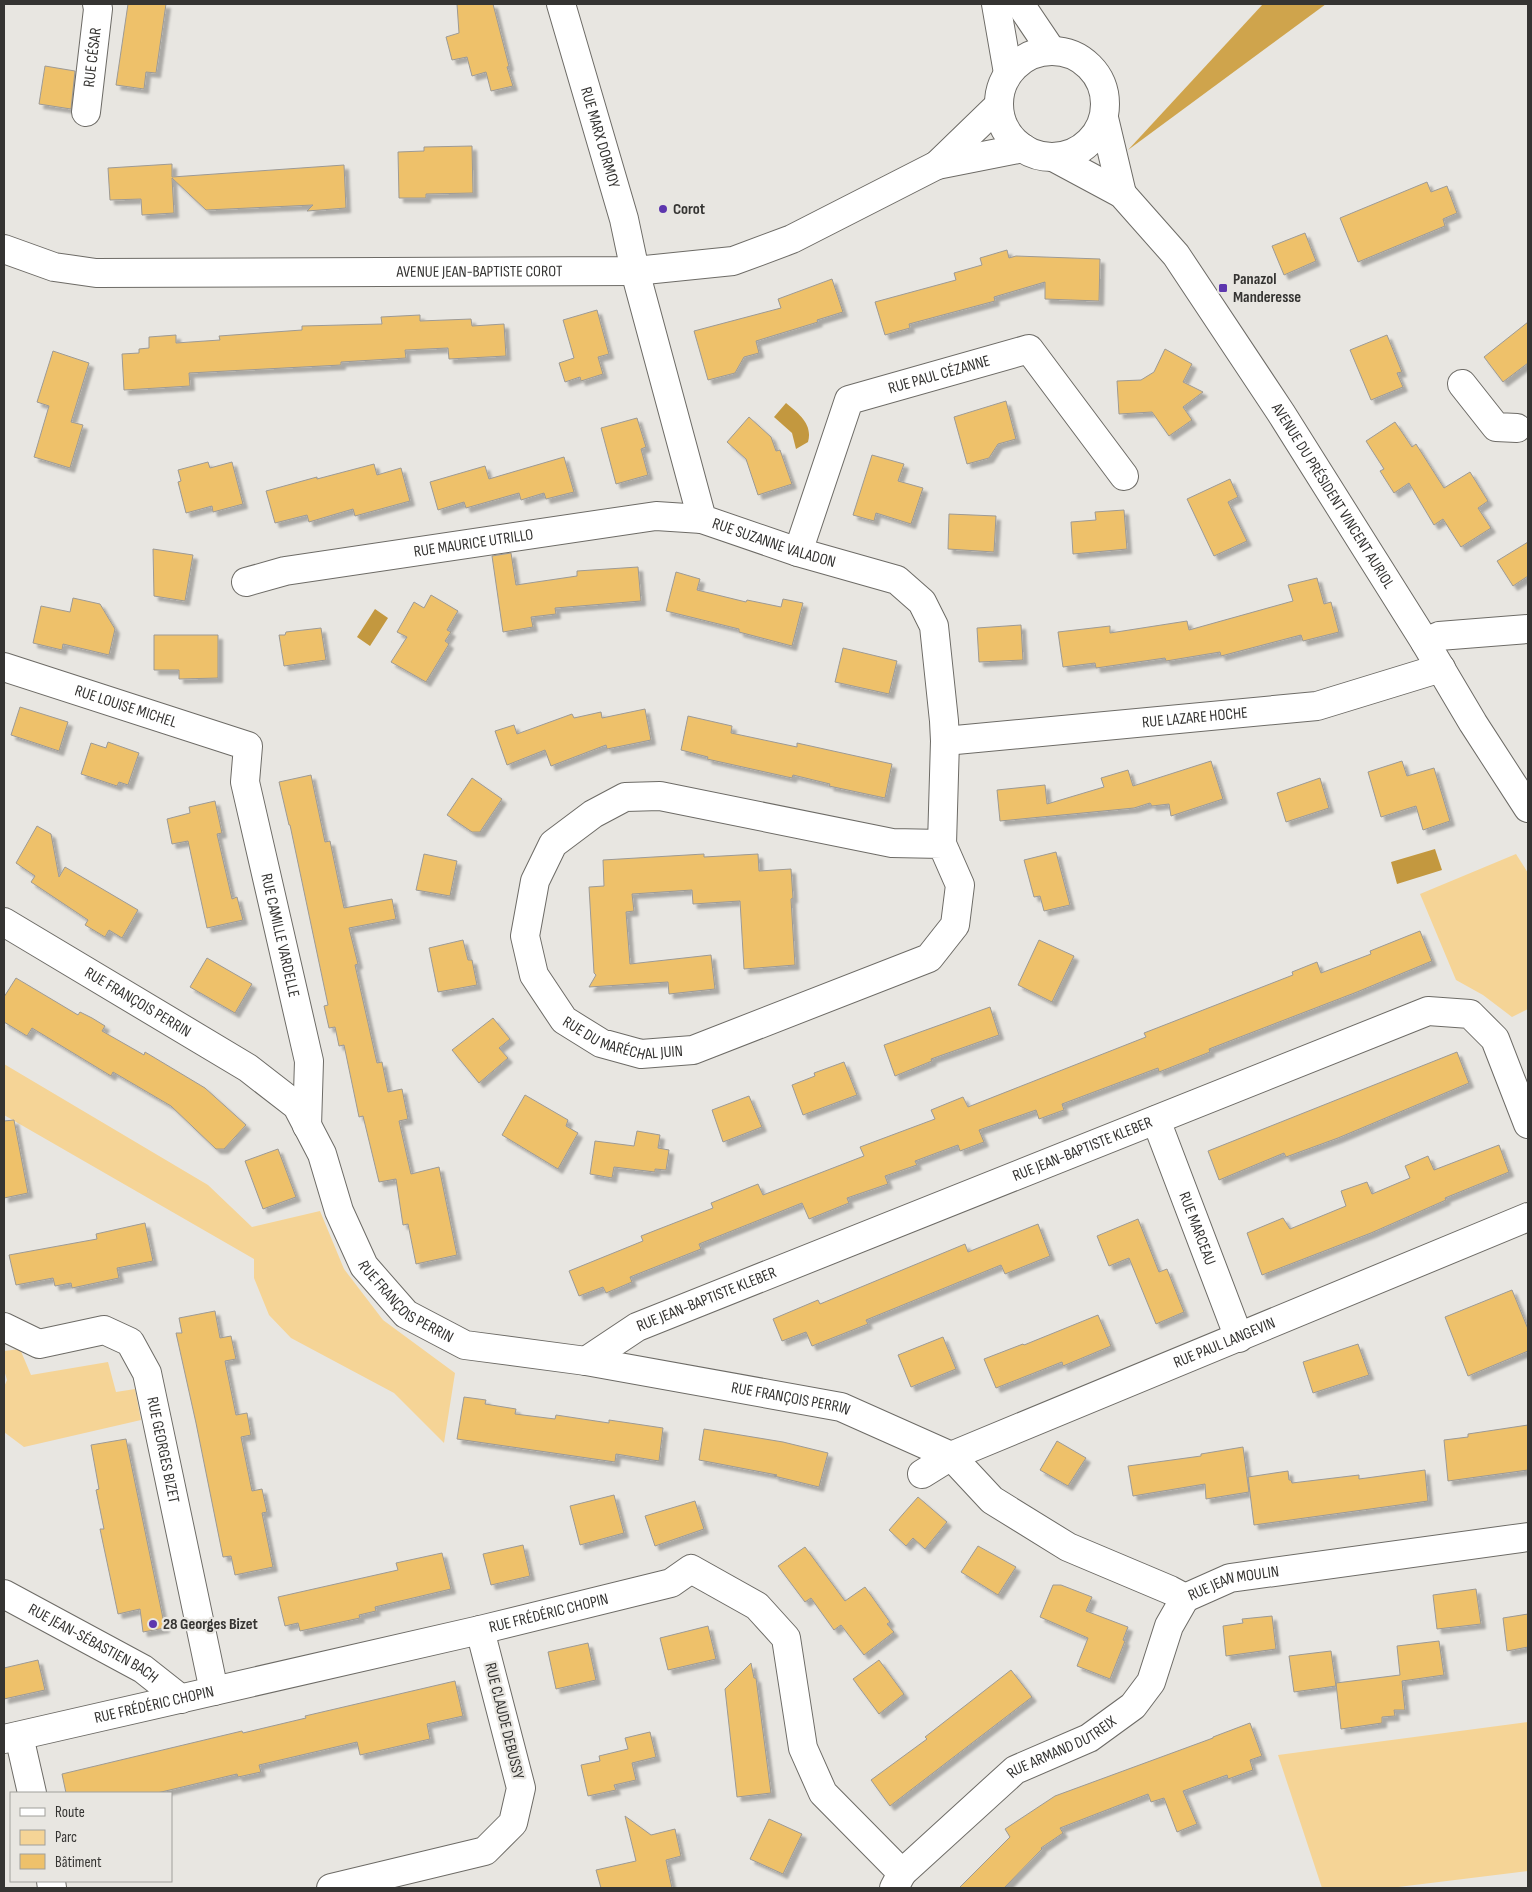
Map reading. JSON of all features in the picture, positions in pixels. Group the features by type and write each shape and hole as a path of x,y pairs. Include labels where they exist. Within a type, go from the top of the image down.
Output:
{"street":[{"name":"RUE CÉSAR","path":"86,112 98,9 97,4"},
{"name":"RUE MARX DORMOY","path":"562,4 624,219 635,271"},
{"path":"996,4 1008,73"},
{"path":"1020,4 1051,50"},
{"path":"1051,50 1067,52 1083,59 1100,76 1106,102 1104,118 1097,133 1086,146 1071,154 1055,158 1038,156 1022,148 1010,137 1002,122 999,105 1001,88 1008,73 1020,61 1051,50"},
{"name":"AVENUE JEAN-BAPTISTE COROT","path":"937,165 999,105"},
{"name":"AVENUE DU PRÉSIDENT VINCENT AURIOL","path":"1104,118 1122,194"},
{"name":"AVENUE JEAN-BAPTISTE COROT","path":"4,249 54,267 96,273 635,271 734,261 792,239 937,165 1022,148"},
{"name":"AVENUE DU PRÉSIDENT VINCENT AURIOL","path":"1055,158 1122,194 1176,255 1281,413 1426,642 1473,722 1528,808"},
{"name":"RUE SUZANNE VALADON","path":"635,271 702,519 798,552 897,580 922,602 934,626 945,741"},
{"name":"RUE PAUL CÉZANNE","path":"798,552 849,400 1029,349 1124,476"},
{"path":"1462,384 1496,427 1525,431"},
{"name":"RUE MAURICE UTRILLO","path":"246,582 285,572 656,516 702,519"},
{"path":"1426,642 1439,636 1528,629"},
{"name":"RUE LOUISE MICHEL","path":"4,667 248,746"},
{"name":"RUE LAZARE HOCHE","path":"945,741 1317,706 1441,668"},
{"name":"RUE DU MARÉCHAL JUIN","path":"942,844 892,844 660,796 625,797 592,814 553,844 535,881 525,936 534,975 564,1020 601,1043 641,1054 693,1050 929,958 955,925 960,885 942,844 945,741"},
{"name":"RUE CAMILLE VARDELLE","path":"248,746 245,782 308,1061 307,1126"},
{"name":"RUE FRANÇOIS PERRIN","path":"4,922 248,1068 296,1106 322,1154 340,1211 364,1266 406,1314 465,1345 586,1362 841,1407 951,1456"},
{"name":"RUE JEAN-BAPTISTE KLEBER","path":"586,1362 637,1328 1428,1010 1470,1014 1495,1039 1528,1124"},
{"name":"RUE MARCEAU","path":"1156,1120 1239,1338"},
{"name":"RUE PAUL LANGEVIN","path":"922,1474 951,1456 1528,1217"},
{"name":"RUE GEORGES BIZET","path":"4,1327 39,1344 104,1330 130,1342 146,1374 214,1691"},
{"name":"RUE JEAN MOULIN","path":"951,1456 992,1500 1068,1547 1185,1598 1230,1578 1528,1537"},
{"name":"RUE FRÉDÉRIC CHOPIN","path":"12,1738 480,1630 671,1583 691,1569 757,1606 786,1638 803,1748 823,1793 898,1881"},
{"name":"RUE JEAN-SÉBASTIEN BACH","path":"4,1594 143,1669 181,1699"},
{"name":"RUE ARMAND DUTREIX","path":"898,1881 1015,1770 1089,1738 1132,1706 1151,1682 1169,1626 1185,1598"},
{"name":"RUE CLAUDE DEBUSSY","path":"331,1888 486,1851 513,1823 521,1788 480,1630"},
{"path":"12,1738 32,1792"}],"green space":[{"path":"1516,854 1528,873 1528,1009 1512,1017 1483,995 1456,980 1420,894"},
{"path":"4,1064 208,1185 252,1227 320,1211 344,1269 383,1320 455,1373 444,1443 394,1393 291,1338 269,1315 254,1278 254,1259 4,1115"},
{"path":"20,1349 31,1375 108,1362 116,1392 135,1389 141,1420 24,1447 4,1432 4,1387 7,1380 4,1370 4,1351"},
{"path":"1528,1722 1528,1871 1390,1888 1322,1888 1278,1755"}],"shaded area":[{"path":"1263,4 1326,4 1128,150"},
{"path":"786,403 796,411 807,425 808,442 796,449 792,433 774,417"},
{"path":"375,609 388,618 370,646 357,637"},
{"path":"1435,849 1442,870 1397,884 1391,862"}],"building":[{"path":"128,4 166,4 156,73 146,72 144,89 116,85"},
{"path":"457,4 493,4 513,86 491,91 486,72 472,76 467,57 452,60 446,37 459,33"},
{"path":"45,66 75,71 71,109 39,104"},
{"path":"472,146 473,193 426,194 426,198 399,198 398,152 424,151 424,147"},
{"path":"172,164 172,177 344,165 346,208 307,211 313,205 206,210 172,178 174,213 142,215 141,199 110,200 108,168"},
{"path":"1427,182 1431,192 1447,186 1457,213 1443,219 1445,226 1358,262 1340,218"},
{"path":"1305,233 1316,261 1284,275 1272,246"},
{"path":"1007,250 1009,258 1016,256 1100,259 1099,301 1045,299 1045,282 994,297 995,301 909,324 910,328 885,335 875,302 956,280 954,273 982,265 980,258"},
{"path":"832,279 843,312 817,320 818,322 756,341 759,353 744,357 735,373 708,380 694,331 781,308 778,299"},
{"path":"597,310 609,354 598,357 603,374 581,381 580,377 565,382 559,363 574,358 563,320"},
{"path":"420,315 420,321 471,319 472,326 504,324 506,356 449,359 448,348 405,350 406,358 341,362 341,365 189,373 190,386 124,390 122,354 139,353 139,349 149,348 149,337 176,335 176,343 220,340 219,336 302,330 302,326 382,324 381,317"},
{"path":"1528,322 1528,363 1503,382 1484,357"},
{"path":"1387,335 1402,372 1397,373 1403,387 1371,400 1350,350"},
{"path":"1165,349 1192,364 1183,382 1203,392 1183,407 1192,420 1169,436 1152,412 1119,414 1117,381 1141,380 1154,372"},
{"path":"53,351 89,363 71,422 83,425 70,468 34,457 49,406 37,402"},
{"path":"1006,401 1016,439 998,444 989,458 967,464 954,417"},
{"path":"749,417 771,437 776,451 780,450 792,484 758,495 746,459 727,442"},
{"path":"637,418 646,447 641,449 648,475 616,484 601,428"},
{"path":"1395,422 1412,447 1416,444 1444,488 1470,472 1488,501 1478,508 1491,528 1461,547 1443,519 1434,525 1409,483 1394,493 1380,471 1384,469 1366,441"},
{"path":"872,455 904,464 898,481 923,488 911,524 876,513 874,521 853,515"},
{"path":"564,457 574,492 546,499 544,493 521,500 519,493 466,508 464,502 438,510 430,482 485,466 489,479"},
{"path":"208,462 210,468 232,462 243,504 213,512 212,506 186,513 178,482 181,481 178,470"},
{"path":"374,464 377,475 401,468 410,501 355,516 353,509 309,522 307,515 275,523 266,491"},
{"path":"1230,479 1238,497 1228,502 1247,541 1214,556 1187,499"},
{"path":"1124,510 1127,549 1073,554 1071,522 1096,520 1095,512"},
{"path":"949,514 996,516 994,552 948,549"},
{"path":"1528,542 1528,576 1513,586 1497,561"},
{"path":"153,549 193,555 185,601 154,596"},
{"path":"511,553 516,585 577,576 577,571 638,567 641,601 555,608 556,614 531,617 533,627 503,632 492,556"},
{"path":"676,572 700,579 697,590 746,602 747,600 781,607 783,599 803,603 792,646 739,632 739,629 666,611"},
{"path":"1317,578 1324,604 1331,602 1339,632 1303,641 1301,635 1221,656 1220,652 1166,661 1165,658 1096,668 1095,663 1063,667 1058,632 1110,626 1110,633 1187,621 1189,630 1293,601 1288,585"},
{"path":"431,595 458,611 447,630 451,632 445,641 449,644 426,682 391,662 407,637 397,632 414,602 424,608"},
{"path":"73,598 100,604 115,629 109,655 63,644 62,650 33,643 41,606 70,612"},
{"path":"1021,625 1023,660 979,662 977,628"},
{"path":"321,628 326,660 284,666 279,635 285,635 286,632"},
{"path":"154,635 218,635 218,678 179,679 179,670 154,670"},
{"path":"843,648 897,661 889,694 835,682"},
{"path":"20,707 68,722 59,751 11,735"},
{"path":"645,709 651,740 607,749 606,745 551,766 545,750 507,765 495,731 514,725 517,734 572,714 574,718 601,712 602,718"},
{"path":"688,716 732,726 731,733 797,747 797,743 892,764 885,798 829,786 830,784 793,775 792,778 707,759 708,757 681,750"},
{"path":"108,742 139,753 128,785 119,782 117,786 81,774 91,743 106,748"},
{"path":"1211,761 1223,799 1171,816 1169,804 1152,806 1150,803 1134,808 1000,821 997,790 1045,785 1047,804 1104,787 1101,778 1128,770 1133,786"},
{"path":"1402,761 1407,776 1434,768 1450,821 1423,830 1416,806 1381,817 1368,772"},
{"path":"311,775 325,842 330,841 344,908 392,899 396,919 349,928 358,964 355,965 377,1063 382,1062 388,1092 402,1089 408,1119 399,1121 411,1174 439,1167 457,1255 416,1264 408,1224 403,1225 396,1179 379,1182 363,1116 359,1117 344,1045 339,1046 335,1027 329,1028 324,1006 328,1005 290,825 279,782"},
{"path":"472,778 502,799 480,832 472,832 447,815"},
{"path":"1320,778 1329,808 1286,822 1277,793"},
{"path":"215,801 222,833 217,834 232,899 237,897 243,920 207,928 188,841 172,844 167,819 190,813 189,807"},
{"path":"37,826 51,834 59,877 65,867 138,910 122,938 109,930 105,937 85,925 88,920 31,882 35,876 16,863"},
{"path":"1056,852 1070,905 1044,911 1040,896 1034,897 1024,860"},
{"path":"424,854 457,861 450,896 416,890"},
{"path":"704,854 704,857 758,854 759,871 791,869 795,965 744,969 740,901 693,904 692,890 632,894 634,911 626,912 630,964 711,955 715,989 669,994 668,982 589,987 596,975 594,973 589,887 604,886 603,860"},
{"path":"1420,931 1432,961 1209,1049 1210,1052 1159,1072 1158,1068 1062,1104 1064,1110 1039,1119 1036,1110 979,1130 984,1142 960,1151 958,1145 915,1161 917,1165 885,1176 888,1184 847,1198 849,1203 809,1219 802,1203 699,1244 701,1249 630,1277 632,1282 606,1293 603,1287 579,1296 569,1271 643,1241 641,1236 713,1208 711,1203 758,1184 763,1195 864,1156 860,1147 935,1119 931,1110 963,1097 968,1107 1146,1037 1144,1033 1293,975 1292,972 1317,962 1321,973 1371,954 1370,951"},
{"path":"463,940 468,960 472,960 477,985 438,992 429,948"},
{"path":"1039,940 1074,956 1052,1002 1018,985"},
{"path":"207,958 252,984 235,1013 190,987"},
{"path":"16,978 78,1015 80,1012 92,1018 105,1026 102,1031 144,1055 145,1052 205,1088 246,1125 224,1149 216,1149 171,1106 113,1072 111,1076 32,1028 27,1036 4,1022 4,997"},
{"path":"990,1007 999,1035 931,1059 932,1061 895,1076 884,1045"},
{"path":"493,1018 510,1039 499,1048 508,1058 479,1083 452,1050"},
{"path":"1457,1052 1469,1083 1338,1138 1286,1157 1284,1153 1219,1180 1208,1151"},
{"path":"844,1062 857,1095 803,1115 792,1085 815,1076 814,1073"},
{"path":"525,1095 568,1120 566,1126 578,1133 558,1169 502,1135"},
{"path":"749,1096 762,1127 723,1142 712,1110"},
{"path":"14,1120 28,1193 4,1198 4,1121"},
{"path":"637,1131 660,1135 658,1148 669,1150 666,1170 655,1169 655,1172 614,1167 612,1178 590,1174 595,1141 634,1146"},
{"path":"1499,1145 1509,1172 1445,1198 1446,1200 1371,1233 1262,1275 1247,1233 1283,1218 1290,1229 1346,1206 1341,1191 1367,1182 1372,1194 1410,1178 1405,1166 1428,1156 1434,1170"},
{"path":"278,1149 296,1197 263,1209 245,1161"},
{"path":"1138,1219 1159,1272 1167,1269 1184,1312 1156,1324 1129,1258 1109,1266 1097,1236"},
{"path":"145,1223 153,1261 117,1268 119,1278 72,1288 71,1283 55,1286 53,1278 16,1285 9,1255 97,1239 96,1234"},
{"path":"1038,1224 1050,1256 1005,1274 1001,1265 866,1320 868,1324 812,1346 806,1332 782,1341 773,1319 818,1300 820,1304 965,1244 968,1252"},
{"path":"1512,1290 1528,1329 1528,1351 1468,1376 1445,1317"},
{"path":"215,1311 220,1338 231,1336 236,1359 225,1361 236,1415 247,1413 251,1435 241,1437 252,1491 262,1489 267,1512 262,1513 273,1567 235,1575 231,1556 223,1557 176,1333 182,1333 179,1318"},
{"path":"1098,1315 1111,1346 1063,1366 1062,1362 996,1388 984,1359"},
{"path":"943,1337 956,1369 911,1387 898,1355"},
{"path":"1358,1344 1369,1375 1313,1393 1303,1362"},
{"path":"464,1397 486,1400 485,1404 516,1409 515,1414 555,1419 556,1415 609,1423 609,1420 663,1428 659,1461 616,1454 615,1462 457,1439"},
{"path":"1528,1425 1528,1470 1448,1481 1444,1440 1468,1437 1468,1434"},
{"path":"704,1429 783,1442 828,1453 819,1487 774,1476 777,1475 699,1460"},
{"path":"126,1439 165,1628 143,1632 140,1609 118,1614 100,1529 104,1529 96,1490 99,1489 91,1445"},
{"path":"1057,1441 1086,1458 1068,1486 1040,1470"},
{"path":"1243,1447 1249,1492 1206,1499 1205,1484 1133,1496 1128,1466 1201,1456 1201,1454"},
{"path":"1425,1470 1428,1501 1254,1525 1248,1477 1288,1471 1289,1480 1292,1483 1359,1475 1359,1479"},
{"path":"614,1495 624,1533 580,1545 570,1506"},
{"path":"918,1497 947,1522 925,1549 913,1538 906,1546 889,1530"},
{"path":"695,1501 704,1529 655,1546 645,1516"},
{"path":"523,1545 530,1576 491,1585 483,1554"},
{"path":"978,1546 1016,1567 998,1595 961,1572"},
{"path":"805,1547 845,1601 865,1587 890,1622 887,1624 894,1632 864,1655 841,1625 834,1630 811,1598 805,1602 778,1566"},
{"path":"442,1553 451,1589 375,1607 376,1611 359,1615 360,1618 300,1631 298,1623 285,1626 278,1597 398,1570 396,1563"},
{"path":"1053,1585 1061,1585 1092,1597 1086,1611 1128,1627 1123,1640 1125,1641 1110,1679 1077,1666 1088,1638 1040,1617"},
{"path":"1476,1589 1481,1624 1437,1629 1433,1595"},
{"path":"1528,1614 1528,1647 1507,1651 1503,1618"},
{"path":"1272,1616 1276,1649 1226,1656 1223,1626 1243,1623 1242,1619"},
{"path":"708,1626 716,1659 668,1670 660,1638"},
{"path":"1439,1641 1444,1675 1402,1681 1405,1710 1394,1710 1395,1716 1382,1717 1382,1723 1341,1729 1336,1683 1400,1675 1397,1646"},
{"path":"588,1643 596,1680 556,1689 548,1652"},
{"path":"1331,1651 1336,1686 1294,1692 1289,1656"},
{"path":"38,1660 45,1690 4,1699 4,1668"},
{"path":"879,1660 904,1694 879,1714 853,1679"},
{"path":"751,1663 754,1678 756,1678 771,1793 737,1797 725,1689"},
{"path":"1011,1670 1032,1697 890,1806 871,1780 927,1739 925,1737"},
{"path":"455,1681 463,1716 427,1724 430,1739 360,1755 357,1742 259,1765 261,1772 238,1777 237,1774 161,1792 66,1792 62,1774 242,1731 243,1733 306,1718 305,1716"},
{"path":"1250,1723 1262,1756 1250,1760 1253,1770 1228,1779 1227,1775 1183,1791 1197,1824 1177,1832 1164,1798 1151,1802 1148,1794 1060,1828 1063,1833 1041,1848 1004,1888 959,1888 1010,1837 1005,1829 1055,1796"},
{"path":"650,1732 656,1757 632,1763 636,1780 614,1785 616,1790 588,1796 581,1765 600,1761 599,1756 628,1749 625,1738"},
{"path":"625,1816 651,1835 675,1829 681,1856 666,1860 672,1888 601,1888 596,1870 636,1861"},
{"path":"769,1819 802,1834 783,1874 750,1859"}],"place":[{"name":"Corot","path":"663,209"},
{"name":"Panazol Manderesse","path":"1223,288"},
{"name":"28 Georges Bizet","path":"153,1624"}]}
